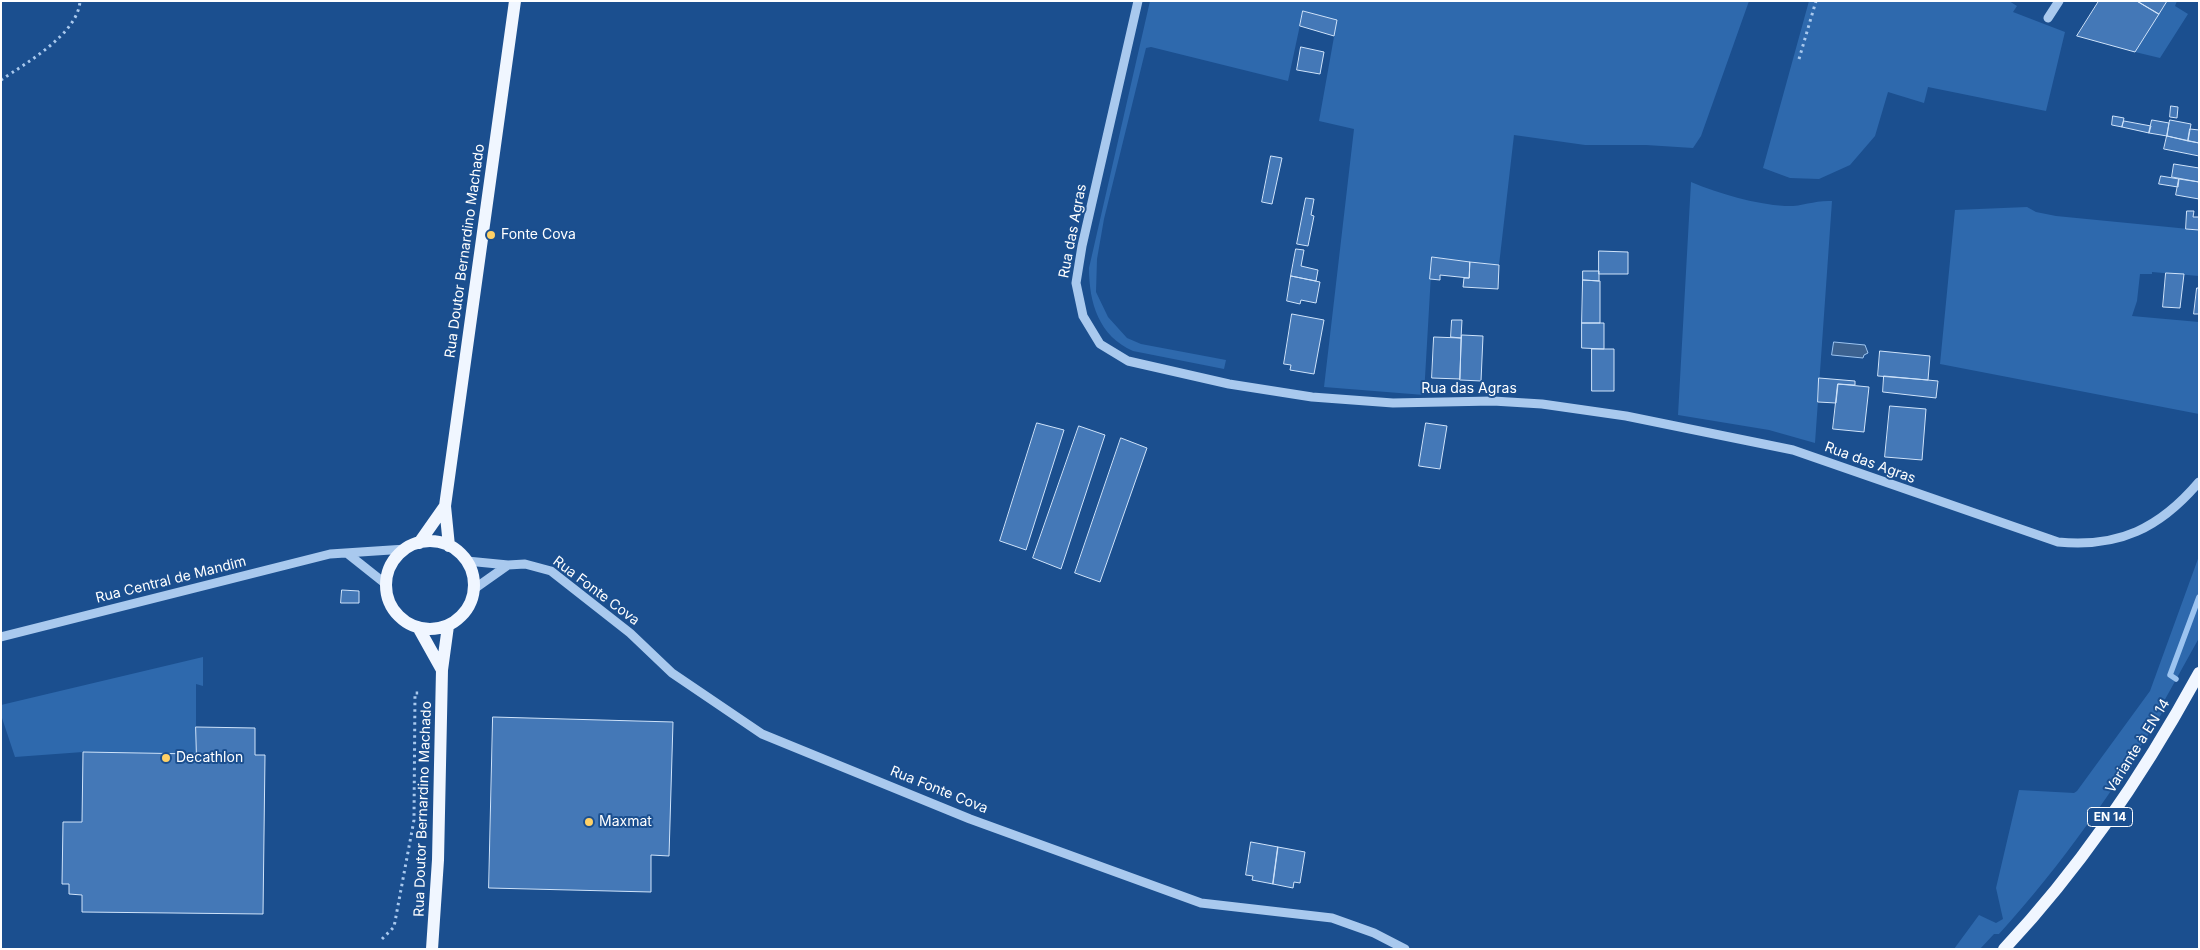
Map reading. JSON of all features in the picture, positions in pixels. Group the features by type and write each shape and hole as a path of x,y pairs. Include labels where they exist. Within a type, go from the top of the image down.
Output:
{"main road":[{"name":"Rua Doutor Bernardino Machado","path":"449,546 445,506 515,1"},
{"name":"Rua Doutor Bernardino Machado","path":"419,543 445,506"},
{"path":"419,543 439,543 449,546 459,552 467,561 473,574 474,588 472,600 458,620 448,626 433,629 418,628 405,621 395,611 388,599 386,585 389,571 396,558 406,549 419,543"},
{"name":"Rua Doutor Bernardino Machado","path":"432,949 438,860 442,670 448,626"},
{"path":"418,628 442,670"},
{"name":"Variante à EN 14","path":"2004,949 2033,918 2106,823 2146,763 2199,673"}],"street":[{"name":"Rua das Agras","path":"1138,1 1082,246 1076,283 1082,316 1100,344 1128,361 1229,384 1312,397 1393,404 1493,401 1542,404 1626,416 1793,450 2058,542 2096,544 2116,540 2149,526 2173,509 2199,482"},
{"path":"2048,18 2059,1"},
{"name":"Rua Central de Mandim","path":"1,637 330,554 406,549"},
{"path":"348,554 386,585"},
{"name":"Rua Fonte Cova","path":"467,561 508,565 526,564 551,571 630,633 672,673 762,734 970,819 1201,903 1332,918 1374,933 1405,949"},
{"path":"474,588 508,565"}],"path":[{"path":"1,80 54,42 68,29 80,7 80,1"},
{"path":"1799,59 1816,1"},
{"path":"382,939 394,927 414,820 415,692 420,692"}],"shaded area":[{"path":"1150,1 1749,1 1701,136 1693,148 1646,145 1585,145 1514,135 1499,265 1432,257 1424,395 1324,387 1354,129 1319,121 1337,20 1303,11 1288,81 1151,47 1146,48 1104,219 1097,259 1096,292 1108,317 1127,338 1141,344 1226,360 1224,369 1133,351 1121,345 1104,327 1094,306 1089,281 1089,268"},
{"path":"1809,1 2009,1 2017,6 2013,12 2065,32 2046,111 1928,87 1924,103 1888,92 1875,136 1850,165 1819,179 1790,178 1763,168"},
{"path":"2167,1 2177,1 2175,6 2188,14 2160,58 2135,52"},
{"path":"1691,182 1737,198 1773,205 1791,206 1832,201 1815,443 1769,430 1678,415"},
{"path":"2027,207 2036,212 2056,216 2199,230 2199,276 2152,272 2152,274 2140,274 2137,301 2132,316 2199,322 2199,414 1940,364 1955,210"},
{"path":"1834,342 1865,345 1868,353 1863,358 1832,355"},
{"path":"2199,556 2199,638 2163,703 2164,710 2126,769 2066,854 2022,908 1999,934 1994,934 1980,949 1954,949 1979,915 1996,923 2003,919 1996,888 2019,790 2074,793 2077,791 2150,691"},
{"path":"203,657 203,686 196,684 196,754 83,752 15,757 1,715 1,705"}],"building":[{"path":"2099,1 2137,1 2159,14 2135,52 2077,36"},
{"path":"2137,1 2167,1 2159,14"},
{"path":"1303,11 1337,20 1334,36 1300,26"},
{"path":"1301,47 1324,52 1320,74 1297,70"},
{"path":"2171,106 2178,107 2177,118 2170,117"},
{"path":"2113,116 2124,118 2122,127 2112,125"},
{"path":"2152,120 2169,123 2167,136 2149,133"},
{"path":"2170,120 2191,124 2188,141 2167,136"},
{"path":"2124,121 2151,126 2149,133 2122,127"},
{"path":"2190,129 2199,130 2199,143 2188,141"},
{"path":"2167,136 2199,143 2199,156 2164,149"},
{"path":"1271,156 1282,158 1272,204 1262,202"},
{"path":"2174,164 2199,168 2199,182 2172,177"},
{"path":"2161,176 2179,179 2178,187 2159,184"},
{"path":"2179,179 2199,182 2199,199 2176,195"},
{"path":"1306,198 1314,199 1311,215 1314,216 1308,246 1297,244"},
{"path":"2187,211 2194,211 2193,217 2199,217 2199,230 2186,229"},
{"path":"1296,249 1304,250 1301,266 1318,270 1316,281 1291,276"},
{"path":"1599,251 1628,252 1628,274 1599,274"},
{"path":"1432,257 1470,262 1469,278 1440,275 1440,280 1430,279"},
{"path":"1470,262 1499,265 1498,289 1463,287 1464,278 1469,278"},
{"path":"1583,271 1599,271 1599,281 1583,280"},
{"path":"2166,273 2184,274 2180,308 2163,307"},
{"path":"1291,276 1320,282 1316,303 1301,300 1300,304 1287,301"},
{"path":"1583,280 1600,281 1600,323 1582,323"},
{"path":"2197,288 2199,288 2199,314 2194,314"},
{"path":"1292,314 1324,320 1314,374 1290,370 1291,365 1284,364"},
{"path":"1452,320 1462,320 1461,338 1451,337"},
{"path":"1582,323 1604,323 1604,349 1582,348"},
{"path":"1462,335 1483,336 1481,381 1460,380"},
{"path":"1434,337 1461,338 1460,379 1432,378"},
{"path":"1592,349 1614,349 1614,391 1592,391"},
{"path":"1880,351 1930,356 1928,380 1878,376"},
{"path":"1884,376 1938,381 1936,398 1883,392"},
{"path":"1819,378 1855,381 1855,385 1838,384 1836,403 1818,402"},
{"path":"1838,384 1869,387 1864,432 1833,429"},
{"path":"1890,406 1926,409 1922,460 1885,457"},
{"path":"1037,423 1064,430 1026,550 1000,541"},
{"path":"1426,423 1447,426 1440,469 1419,466"},
{"path":"1079,426 1105,435 1061,569 1033,558"},
{"path":"1121,438 1147,448 1100,582 1075,573"},
{"path":"342,590 359,591 359,603 341,603"},
{"path":"493,717 673,722 669,856 651,855 651,892 489,888"},
{"path":"196,727 255,728 255,755 265,755 263,914 82,912 82,895 69,894 69,884 62,884 63,822 82,822 83,752 196,754"},
{"path":"1251,842 1278,847 1273,884 1252,880 1253,876 1246,875"},
{"path":"1278,847 1305,852 1300,883 1294,882 1293,888 1273,884"}],"waterway":[{"path":"2176,679 2170,675 2199,597"}],"place":[{"name":"Fonte Cova","path":"491,235"},
{"name":"Decathlon","path":"166,758"},
{"name":"Maxmat","path":"589,822"}]}
